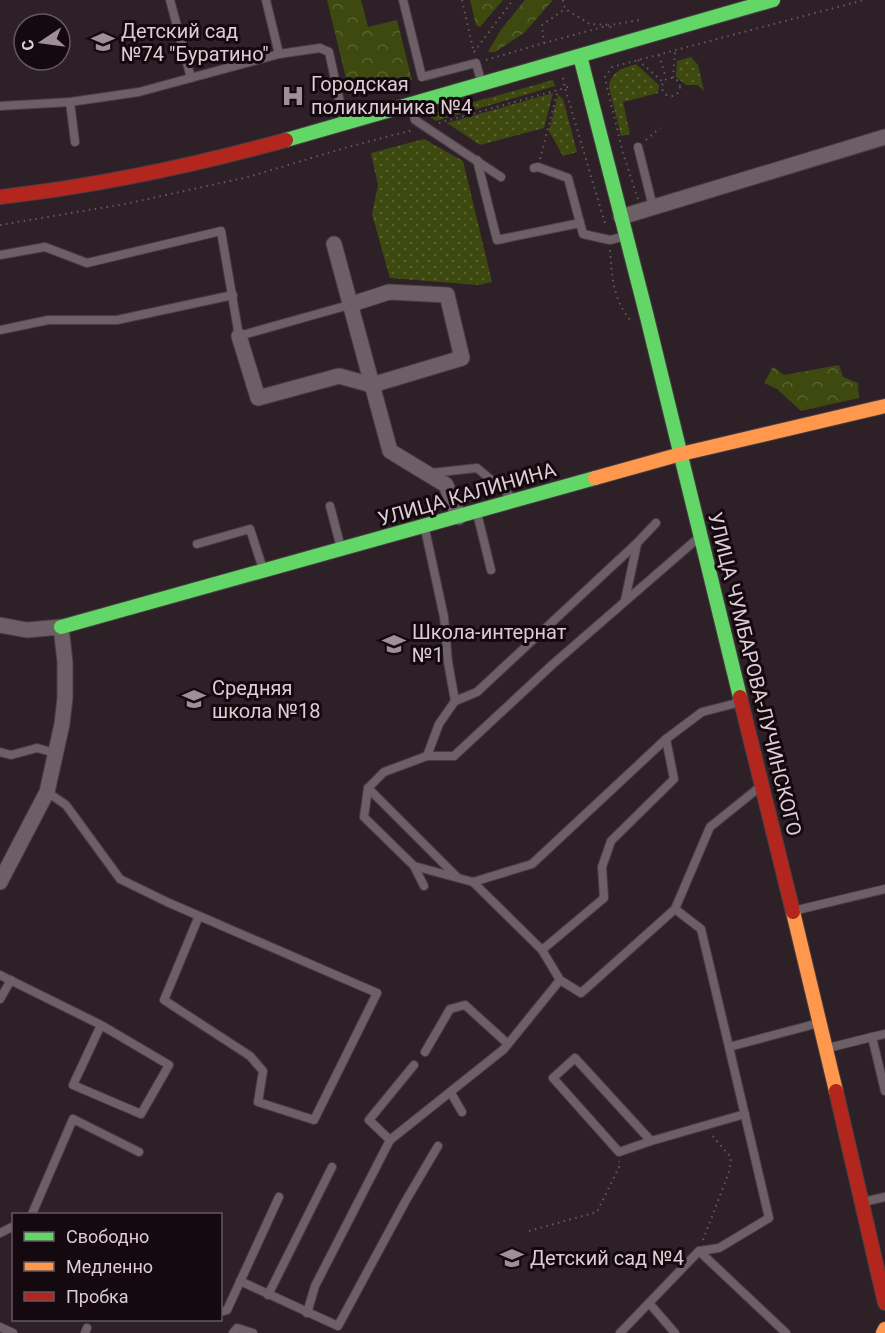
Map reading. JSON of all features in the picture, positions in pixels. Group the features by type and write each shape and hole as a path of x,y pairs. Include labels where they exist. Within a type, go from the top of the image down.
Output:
{"street":[{"path":"0,197 134,178 411,105 580,56 738,5 773,0"},
{"name":"УЛИЦА ЧУМБАРОВА-ЛУЧИНСКОГО","path":"580,56 681,453 820,1022 885,1303"},
{"path":"621,217 885,137"},
{"path":"334,244 390,451 446,485 459,517"},
{"path":"239,336 258,398 339,376 372,385 462,358 447,294 389,292 349,305"},
{"name":"УЛИЦА КАЛИНИНА","path":"61,627 263,569 424,527 681,453 885,406"},
{"path":"0,625 27,630 61,627 65,662 62,724 47,792 0,882"},
{"path":"883,1333 885,1329"}],"lane":[{"path":"170,0 191,78"},
{"path":"266,0 279,54"},
{"path":"403,0 422,77 476,63 482,84"},
{"path":"0,106 70,102 139,92 279,54 320,48 329,52 345,123"},
{"path":"70,102 75,142"},
{"path":"411,105 416,120 501,177"},
{"path":"638,147 647,209"},
{"path":"477,160 498,240 580,224"},
{"path":"536,168 568,178 583,234 610,240 626,236"},
{"path":"0,255 45,247 87,263 221,231 239,336 349,305"},
{"path":"0,330 48,320 117,320 233,295"},
{"path":"426,473 477,468 516,501"},
{"path":"330,506 341,550"},
{"path":"477,512 491,570"},
{"path":"428,756 439,724 455,701 477,692 656,523"},
{"path":"424,527 444,617 448,662 455,701"},
{"path":"197,544 250,529 263,569"},
{"path":"424,886 414,866 363,818 369,788 384,772 428,756 454,756 625,600 701,536"},
{"path":"625,600 637,543"},
{"path":"414,866 474,882 532,864 666,739 702,712 741,702"},
{"path":"542,950 604,898 602,867 611,841 674,779 666,739"},
{"path":"0,752 11,755 37,748 55,753"},
{"path":"474,882 542,950 560,980 581,993 675,909 710,827 762,785"},
{"path":"369,788 457,878"},
{"path":"47,792 66,805 120,879 377,993 314,1120 258,1101 263,1071 250,1056 164,1000 199,916"},
{"path":"793,911 885,888"},
{"path":"620,1333 699,1251 719,1248 769,1218 701,929 675,909"},
{"path":"0,975 100,1025 169,1065 141,1114 73,1085 100,1025"},
{"path":"307,1313 315,1286 390,1140 508,1044 560,980"},
{"path":"0,999 10,981"},
{"path":"425,1052 450,1009 465,1005 508,1044"},
{"path":"729,1047 820,1022"},
{"path":"826,1048 885,1034"},
{"path":"872,1037 885,1091"},
{"path":"651,1141 575,1058 553,1078 620,1152 745,1114"},
{"path":"390,1140 369,1120 414,1065"},
{"path":"451,1092 462,1112"},
{"path":"33,1213 73,1119 139,1152"},
{"path":"240,1281 338,1329 399,1212 438,1146"},
{"path":"268,1295 332,1167"},
{"path":"222,1311 227,1310 279,1197"},
{"path":"862,1203 885,1197"},
{"path":"699,1251 786,1333"},
{"path":"649,1303 675,1333"},
{"path":"0,1327 13,1333"},
{"path":"233,1333 237,1328 253,1333"}],"path":[{"path":"462,0 474,52 513,0"},
{"path":"544,43 542,25 565,9 562,0"},
{"path":"647,209 623,153 605,77 612,67 864,0"},
{"path":"476,63 610,25 640,20"},
{"path":"673,78 675,51"},
{"path":"659,55 666,79"},
{"path":"638,60 663,82"},
{"path":"666,79 676,79 680,85 679,93 673,97 666,96 661,90 666,79"},
{"path":"0,225 125,204 248,177 348,147 565,88 610,240 612,275 620,308 634,324"},
{"path":"536,168 558,90"},
{"path":"638,147 660,128"},
{"path":"699,1251 729,1172 731,1158 705,1126"},
{"path":"529,1231 597,1212 619,1167 620,1152"}],"green space":[{"path":"327,0 361,0 368,27 397,20 412,80 350,95"},
{"path":"470,0 503,0 480,27 476,25"},
{"path":"525,0 553,0 524,33 495,52 488,52 500,31"},
{"path":"691,57 698,65 704,91 698,85 686,85 676,77 677,61"},
{"path":"636,64 659,85 658,93 623,102 630,134 621,136 609,87 610,82 612,77 622,69"},
{"path":"553,80 555,86 436,121 427,115"},
{"path":"553,93 544,128 480,145 447,123"},
{"path":"558,95 563,99 577,152 563,156 549,131"},
{"path":"424,139 463,161 492,282 478,285 390,278 372,214 378,185 371,153"},
{"path":"839,365 843,377 858,383 859,398 801,411 777,389 764,383 773,367 784,375"}],"traffic: fast":[{"path":"286,140 773,0"},
{"path":"580,56 740,697"},
{"path":"61,627 595,478"}],"traffic: slow":[{"path":"595,478 681,454 885,406"},
{"path":"793,912 836,1091"},
{"path":"883,1333 885,1329"}],"traffic: jam":[{"path":"0,197 144,174 286,140"},
{"path":"740,697 793,912"},
{"path":"836,1091 885,1303"}],"place":[{"name":"Детский сад №74 \"Буратино\"","path":"103,42"},
{"name":"Городская поликлиника №4","path":"293,96"},
{"name":"Школа-интернат №1","path":"394,644"},
{"name":"Средняя школа №18","path":"194,699"},
{"name":"Детский сад №4","path":"512,1258"}]}
